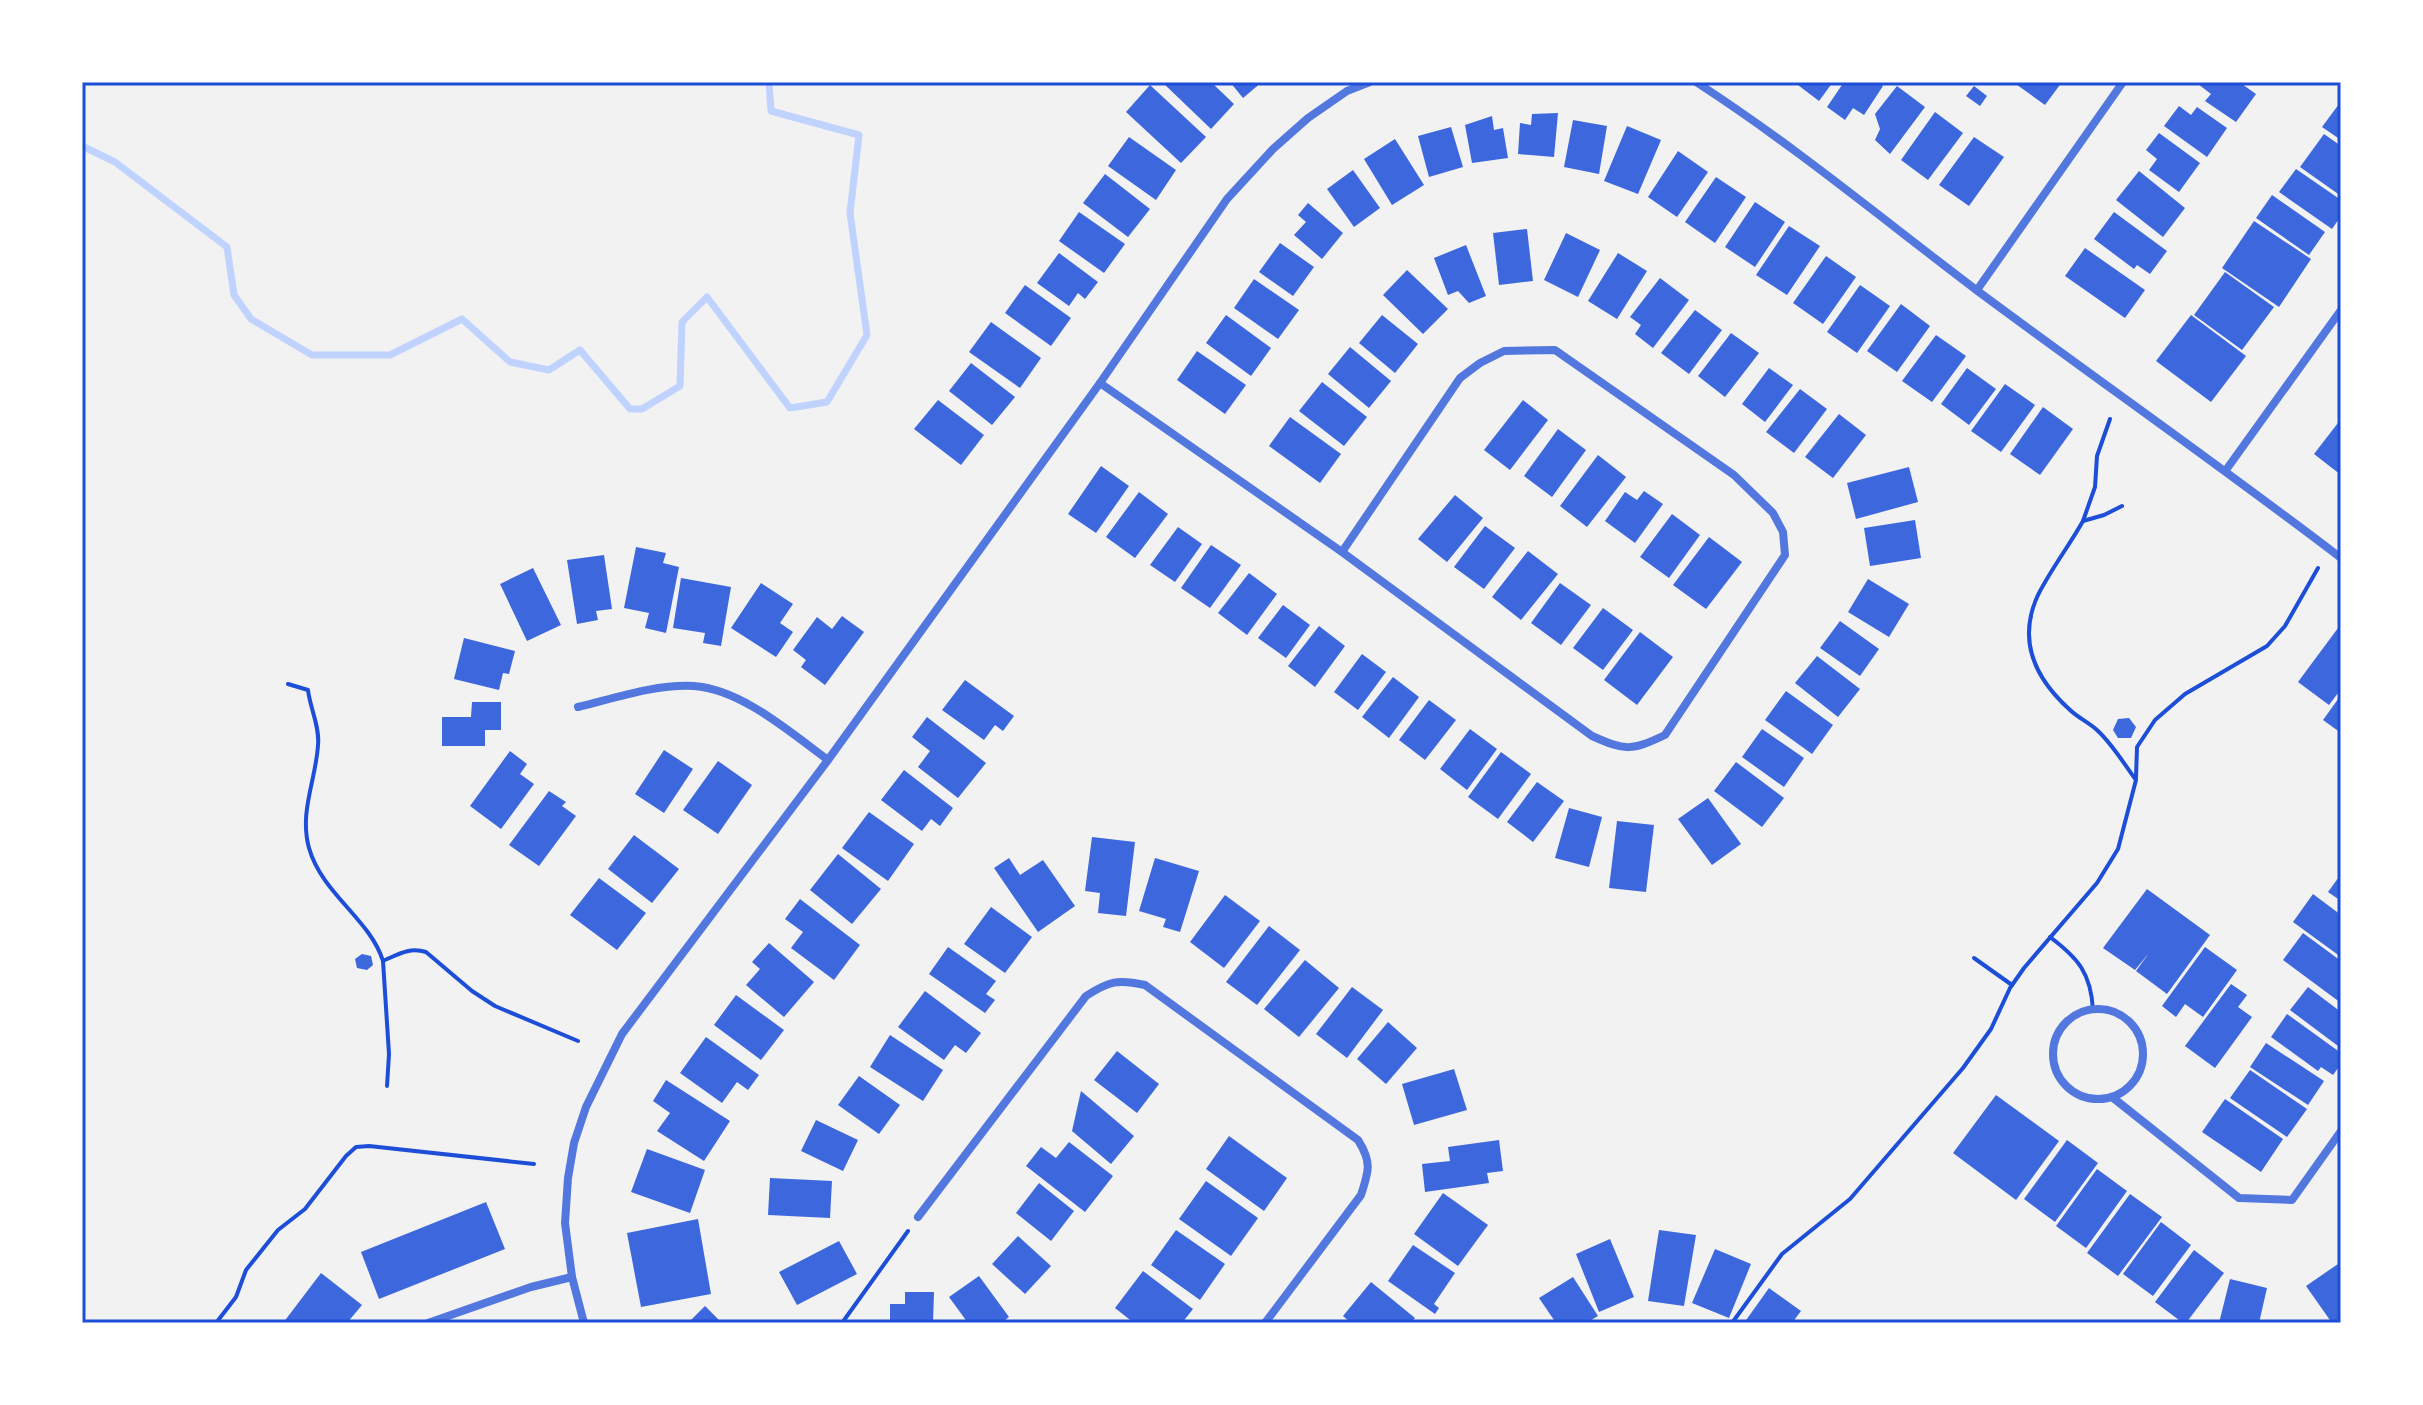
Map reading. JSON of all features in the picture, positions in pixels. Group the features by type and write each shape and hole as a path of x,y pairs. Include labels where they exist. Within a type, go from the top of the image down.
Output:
{"street":[{"path":"584,1323 572,1277 565,1223 568,1178 574,1143 586,1107 622,1034 828,760 1100,383 1227,199 1273,149 1308,118 1347,91 1370,82"},
{"path":"1696,82 1757,122 1977,290 2226,470 2341,558"},
{"path":"1977,290 2123,82"},
{"path":"2226,470 2341,310"},
{"path":"1100,383 1342,552 1592,736 1619,748 1643,745 1665,735 1785,555 1783,532 1773,513 1734,475 1555,350 1504,351 1460,378 1342,552"},
{"path":"578,707 666,687 694,686 718,690 775,721 828,760"},
{"path":"918,1217 1086,996 1104,985 1125,980 1145,985 1358,1140 1368,1156 1368,1173 1361,1195 1265,1323"},
{"path":"2093,1010 2107,1010 2132,1025 2140,1038 2143,1052 2135,1079 2125,1090 2112,1097 2097,1099 2069,1089 2054,1064 2053,1049 2057,1035 2066,1022 2078,1014 2093,1010"},
{"path":"2112,1097 2239,1198 2292,1200 2341,1131"},
{"path":"428,1323 531,1287 572,1277"}],"path":[{"path":"2110,419 2097,456 2095,487 2083,521 2037,597 2030,622 2030,649 2037,671 2055,694 2071,711 2098,731 2136,780"},
{"path":"2083,521 2122,506"},
{"path":"1732,1323 1782,1254 1850,1199 1963,1068 1991,1029 2012,985 2097,883 2118,849 2136,780 2137,747 2155,720 2185,694 2267,646 2285,626 2318,568"},
{"path":"288,684 308,690 319,740 306,805 309,849 332,891 378,945 383,961 389,1054 387,1086"},
{"path":"2050,937 2072,954 2083,968 2092,992 2093,1010"},
{"path":"383,961 406,950 426,952 495,1006 578,1041"},
{"path":"1974,958 2012,985"},
{"path":"216,1323 236,1297 246,1270 278,1230 305,1209 356,1147 534,1164"},
{"path":"842,1323 918,1217"}],"building":[{"path":"1162,82 1211,82 1234,104 1211,129"},
{"path":"1230,82 1262,82 1243,98"},
{"path":"1794,82 1833,82 1819,101"},
{"path":"1844,82 1877,82 1883,86 1864,115 1853,108 1845,120 1827,107"},
{"path":"2013,82 2062,82 2045,105"},
{"path":"2239,82 2256,94 2236,122 2205,101 2211,94 2198,84"},
{"path":"1150,85 1206,137 1181,163 1126,112"},
{"path":"1897,86 1925,107 1890,154 1875,140 1880,129 1875,114"},
{"path":"1974,86 1987,96 1980,106 1966,96"},
{"path":"2339,104 2341,106 2341,140 2322,127"},
{"path":"2179,106 2191,115 2197,107 2227,128 2207,157 2164,126"},
{"path":"1935,112 1963,133 1928,180 1901,160"},
{"path":"1558,113 1554,157 1518,154 1520,123 1531,125 1532,114"},
{"path":"1492,116 1494,130 1503,128 1508,158 1472,163 1465,125"},
{"path":"1573,120 1607,126 1599,174 1564,167"},
{"path":"1627,126 1661,140 1638,194 1604,181"},
{"path":"1451,127 1463,167 1429,177 1418,136"},
{"path":"2159,133 2200,163 2179,192 2149,170 2157,159 2146,150"},
{"path":"2324,134 2341,146 2341,196 2300,167"},
{"path":"1129,137 1176,170 1156,200 1108,166"},
{"path":"1974,137 2004,157 1969,206 1939,185"},
{"path":"1395,139 1424,185 1392,205 1364,159"},
{"path":"1678,151 1708,172 1677,217 1648,197"},
{"path":"2296,169 2341,200 2341,216 2332,229 2279,192"},
{"path":"1353,170 1380,208 1354,227 1327,189"},
{"path":"2139,171 2185,208 2163,237 2116,200"},
{"path":"1105,174 1150,209 1128,237 1083,203"},
{"path":"1716,177 1746,197 1715,243 1685,222"},
{"path":"2272,195 2325,232 2309,255 2256,218"},
{"path":"1755,202 1785,222 1755,267 1725,247"},
{"path":"1308,203 1343,233 1322,259 1294,235 1306,222 1298,215"},
{"path":"1079,212 1125,244 1104,273 1059,241"},
{"path":"2114,212 2167,251 2150,274 2137,265 2134,269 2094,239"},
{"path":"2254,221 2311,259 2279,307 2222,268"},
{"path":"1789,226 1820,246 1787,295 1756,275"},
{"path":"1527,229 1533,281 1499,285 1493,233"},
{"path":"1566,233 1600,250 1578,297 1544,280"},
{"path":"1280,243 1314,267 1293,296 1259,272"},
{"path":"1466,245 1486,296 1469,303 1458,291 1448,295 1434,258"},
{"path":"2085,248 2145,290 2125,318 2065,276"},
{"path":"1059,253 1098,282 1085,299 1078,293 1069,306 1037,283"},
{"path":"1618,253 1647,271 1617,319 1588,301"},
{"path":"1826,256 1856,277 1823,324 1793,303"},
{"path":"1407,270 1448,309 1423,334 1383,295"},
{"path":"2225,272 2274,307 2242,350 2194,315"},
{"path":"1660,278 1689,300 1653,348 1635,334 1641,325 1630,317"},
{"path":"1254,279 1299,310 1278,339 1234,308"},
{"path":"1025,285 1071,318 1051,346 1005,313"},
{"path":"1860,285 1890,306 1857,353 1827,332"},
{"path":"1901,304 1930,326 1897,372 1867,351"},
{"path":"1695,310 1722,330 1689,374 1661,353"},
{"path":"1226,315 1271,348 1251,376 1206,343"},
{"path":"1382,315 1418,344 1395,373 1359,343"},
{"path":"2191,315 2246,356 2211,402 2156,361"},
{"path":"991,322 1041,358 1020,388 969,352"},
{"path":"1731,333 1759,353 1725,397 1698,376"},
{"path":"1936,335 1966,356 1932,402 1902,381"},
{"path":"1350,347 1391,381 1369,408 1328,374"},
{"path":"1197,351 1246,385 1225,414 1177,380"},
{"path":"971,363 1015,397 992,425 949,391"},
{"path":"1769,368 1793,385 1765,422 1742,404"},
{"path":"1967,368 1996,389 1969,425 1941,404"},
{"path":"1322,382 1367,417 1344,446 1299,411"},
{"path":"2005,384 2035,405 2001,452 1971,431"},
{"path":"1800,389 1827,409 1794,453 1766,432"},
{"path":"938,400 984,435 961,465 914,429"},
{"path":"1523,400 1548,420 1510,470 1484,450"},
{"path":"2043,407 2073,429 2040,475 2010,454"},
{"path":"1839,414 1866,435 1833,478 1805,457"},
{"path":"1290,417 1341,454 1320,483 1269,446"},
{"path":"2341,419 2341,475 2314,454"},
{"path":"1558,429 1586,450 1552,497 1524,476"},
{"path":"1598,455 1626,477 1587,527 1560,506"},
{"path":"1101,466 1129,486 1096,533 1068,514"},
{"path":"1909,467 1918,502 1856,519 1847,483"},
{"path":"1644,491 1663,504 1635,543 1605,521 1625,492 1637,500"},
{"path":"1139,492 1168,514 1135,558 1106,537"},
{"path":"1455,495 1483,518 1447,562 1418,539"},
{"path":"1672,514 1700,535 1669,578 1640,557"},
{"path":"1915,520 1921,558 1870,566 1864,528"},
{"path":"1485,526 1515,548 1484,589 1454,567"},
{"path":"1178,527 1202,544 1175,582 1150,565"},
{"path":"1709,537 1742,562 1706,609 1673,585"},
{"path":"1211,545 1241,565 1210,608 1181,588"},
{"path":"636,547 666,553 663,563 679,567 666,633 645,628 649,613 624,608"},
{"path":"1528,551 1558,574 1521,620 1492,597"},
{"path":"604,555 612,609 596,611 598,620 577,624 567,560"},
{"path":"533,568 561,625 527,641 500,584"},
{"path":"1249,573 1277,594 1247,635 1218,613"},
{"path":"681,578 731,587 721,646 703,643 705,633 673,628"},
{"path":"1868,579 1909,604 1889,637 1848,612"},
{"path":"761,583 793,604 780,623 793,632 776,657 731,628"},
{"path":"1560,583 1591,605 1561,645 1531,623"},
{"path":"1283,605 1310,625 1286,658 1258,638"},
{"path":"1603,608 1633,630 1603,670 1573,648"},
{"path":"842,616 864,632 825,685 801,667 806,660 793,650 817,617 832,629"},
{"path":"1840,621 1879,649 1860,676 1820,648"},
{"path":"2341,624 2341,689 2329,705 2298,682"},
{"path":"1319,626 1345,646 1315,687 1288,666"},
{"path":"1640,632 1673,657 1637,705 1604,680"},
{"path":"464,638 515,651 509,674 503,673 499,690 454,679"},
{"path":"1362,654 1386,672 1358,710 1334,692"},
{"path":"1817,656 1860,689 1838,717 1795,683"},
{"path":"1393,677 1419,697 1389,738 1362,717"},
{"path":"965,680 1014,716 1003,731 995,725 984,740 942,710"},
{"path":"1786,691 1833,725 1812,754 1765,720"},
{"path":"2341,695 2341,733 2323,720"},
{"path":"1429,700 1456,720 1425,760 1399,740"},
{"path":"472,702 501,702 501,730 485,730 485,746 442,746 442,717 471,717"},
{"path":"927,717 986,763 958,798 918,767 930,751 912,737"},
{"path":"2129,718 2136,727 2131,738 2118,738 2113,730 2118,719"},
{"path":"1470,729 1497,749 1467,790 1440,769"},
{"path":"1762,729 1804,758 1784,787 1742,757"},
{"path":"664,750 693,769 664,813 635,794"},
{"path":"510,751 527,764 520,774 534,784 501,829 470,806"},
{"path":"1501,752 1531,774 1498,819 1468,797"},
{"path":"718,761 752,785 718,834 683,810"},
{"path":"1736,762 1784,798 1762,827 1714,791"},
{"path":"904,770 953,808 940,826 931,819 922,831 881,800"},
{"path":"1537,782 1564,801 1533,842 1507,822"},
{"path":"549,791 566,802 562,806 576,816 539,866 509,845"},
{"path":"1708,798 1741,844 1712,865 1678,819"},
{"path":"1569,808 1602,817 1589,867 1555,858"},
{"path":"869,812 914,844 888,881 842,848"},
{"path":"1617,821 1654,825 1646,892 1609,888"},
{"path":"634,835 679,869 652,903 608,869"},
{"path":"1092,837 1135,842 1126,916 1098,913 1100,893 1085,891"},
{"path":"838,854 881,889 852,924 810,890"},
{"path":"1009,858 1020,875 1043,860 1075,906 1038,932 994,868"},
{"path":"1155,858 1199,871 1180,932 1163,927 1166,919 1139,911"},
{"path":"2341,874 2341,901 2328,892"},
{"path":"599,878 646,913 617,950 570,915"},
{"path":"2147,889 2210,935 2167,994 2136,971 2149,953 2135,970 2103,948"},
{"path":"2313,894 2341,915 2341,957 2293,922"},
{"path":"1225,895 1260,921 1224,968 1190,942"},
{"path":"800,899 860,945 834,980 791,948 803,932 785,919"},
{"path":"991,907 1032,937 1005,973 964,944"},
{"path":"1269,926 1300,950 1257,1005 1226,982"},
{"path":"2303,933 2341,961 2341,1003 2283,960"},
{"path":"769,943 814,982 784,1017 746,985 760,969 752,962"},
{"path":"948,947 996,981 986,994 995,1000 985,1013 929,974"},
{"path":"2205,947 2237,970 2203,1017 2185,1004 2176,1017 2162,1006"},
{"path":"362,954 371,956 373,965 367,970 357,968 355,959"},
{"path":"1305,960 1339,988 1299,1037 1264,1009"},
{"path":"2231,984 2247,995 2238,1007 2252,1017 2215,1068 2185,1046"},
{"path":"1352,987 1383,1010 1347,1058 1316,1034"},
{"path":"2308,987 2341,1012 2341,1042 2338,1046 2290,1010"},
{"path":"925,991 981,1033 966,1053 955,1045 944,1060 898,1027"},
{"path":"736,995 784,1030 761,1060 714,1025"},
{"path":"2287,1014 2341,1053 2341,1064 2333,1075 2321,1067 2318,1071 2271,1037"},
{"path":"1388,1022 1417,1048 1386,1084 1357,1059"},
{"path":"890,1035 943,1070 923,1101 870,1067"},
{"path":"706,1037 759,1075 748,1090 737,1082 722,1103 680,1073"},
{"path":"2266,1043 2324,1081 2308,1105 2250,1067"},
{"path":"1117,1051 1159,1084 1137,1113 1094,1080"},
{"path":"1454,1069 1467,1110 1414,1125 1402,1084"},
{"path":"2250,1070 2307,1109 2287,1137 2230,1098"},
{"path":"859,1076 900,1105 879,1134 838,1105"},
{"path":"666,1080 730,1121 704,1161 657,1131 670,1113 653,1101"},
{"path":"1081,1091 1134,1136 1111,1164 1072,1131"},
{"path":"1996,1095 2059,1141 2016,1200 1953,1153"},
{"path":"2225,1099 2283,1139 2261,1172 2202,1132"},
{"path":"816,1120 858,1140 843,1171 801,1151"},
{"path":"1229,1136 1287,1178 1264,1211 1206,1169"},
{"path":"1499,1140 1503,1171 1487,1173 1489,1183 1425,1192 1422,1164 1450,1161 1448,1147"},
{"path":"2067,1140 2098,1163 2055,1222 2024,1199"},
{"path":"1069,1142 1113,1176 1085,1212 1026,1166 1041,1147 1056,1158"},
{"path":"647,1149 705,1170 690,1213 631,1192"},
{"path":"2097,1169 2127,1191 2086,1248 2056,1226"},
{"path":"770,1178 832,1181 830,1218 768,1215"},
{"path":"1206,1181 1258,1218 1231,1256 1179,1219"},
{"path":"1039,1183 1074,1211 1051,1241 1016,1213"},
{"path":"1443,1193 1488,1225 1458,1266 1414,1234"},
{"path":"2130,1194 2162,1217 2118,1276 2087,1253"},
{"path":"486,1202 505,1249 379,1299 361,1252"},
{"path":"698,1219 711,1294 641,1307 627,1233"},
{"path":"2161,1222 2191,1245 2153,1296 2123,1274"},
{"path":"1176,1230 1225,1264 1200,1300 1151,1265"},
{"path":"1659,1230 1696,1235 1684,1306 1648,1301"},
{"path":"1018,1236 1051,1266 1025,1294 992,1264"},
{"path":"1610,1239 1634,1297 1599,1312 1576,1254"},
{"path":"839,1241 857,1274 797,1305 779,1272"},
{"path":"1413,1245 1455,1273 1434,1304 1439,1308 1435,1314 1388,1281"},
{"path":"1715,1249 1751,1264 1729,1318 1692,1303"},
{"path":"2194,1250 2224,1273 2183,1323 2155,1302"},
{"path":"2338,1264 2341,1268 2341,1323 2332,1323 2306,1286"},
{"path":"1143,1271 1193,1309 1182,1323 1134,1323 1115,1308"},
{"path":"321,1273 362,1305 347,1323 283,1323"},
{"path":"979,1276 1009,1317 1001,1323 968,1323 949,1297"},
{"path":"1573,1277 1598,1316 1586,1323 1556,1323 1539,1298"},
{"path":"2230,1279 2267,1288 2259,1323 2219,1323"},
{"path":"1371,1282 1415,1318 1411,1323 1351,1323 1343,1316"},
{"path":"1769,1288 1801,1311 1792,1323 1744,1323"},
{"path":"905,1292 934,1292 933,1323 890,1323 890,1304 905,1304"},
{"path":"705,1306 722,1323 688,1323"}],"waterway":[{"path":"82,146 115,162 227,247 234,295 251,319 312,355 390,355 462,319 510,362 549,370 580,350 630,409 642,409 680,386 682,322 707,297 790,408 827,402 867,335 850,213 859,135 771,111 769,82"}]}
